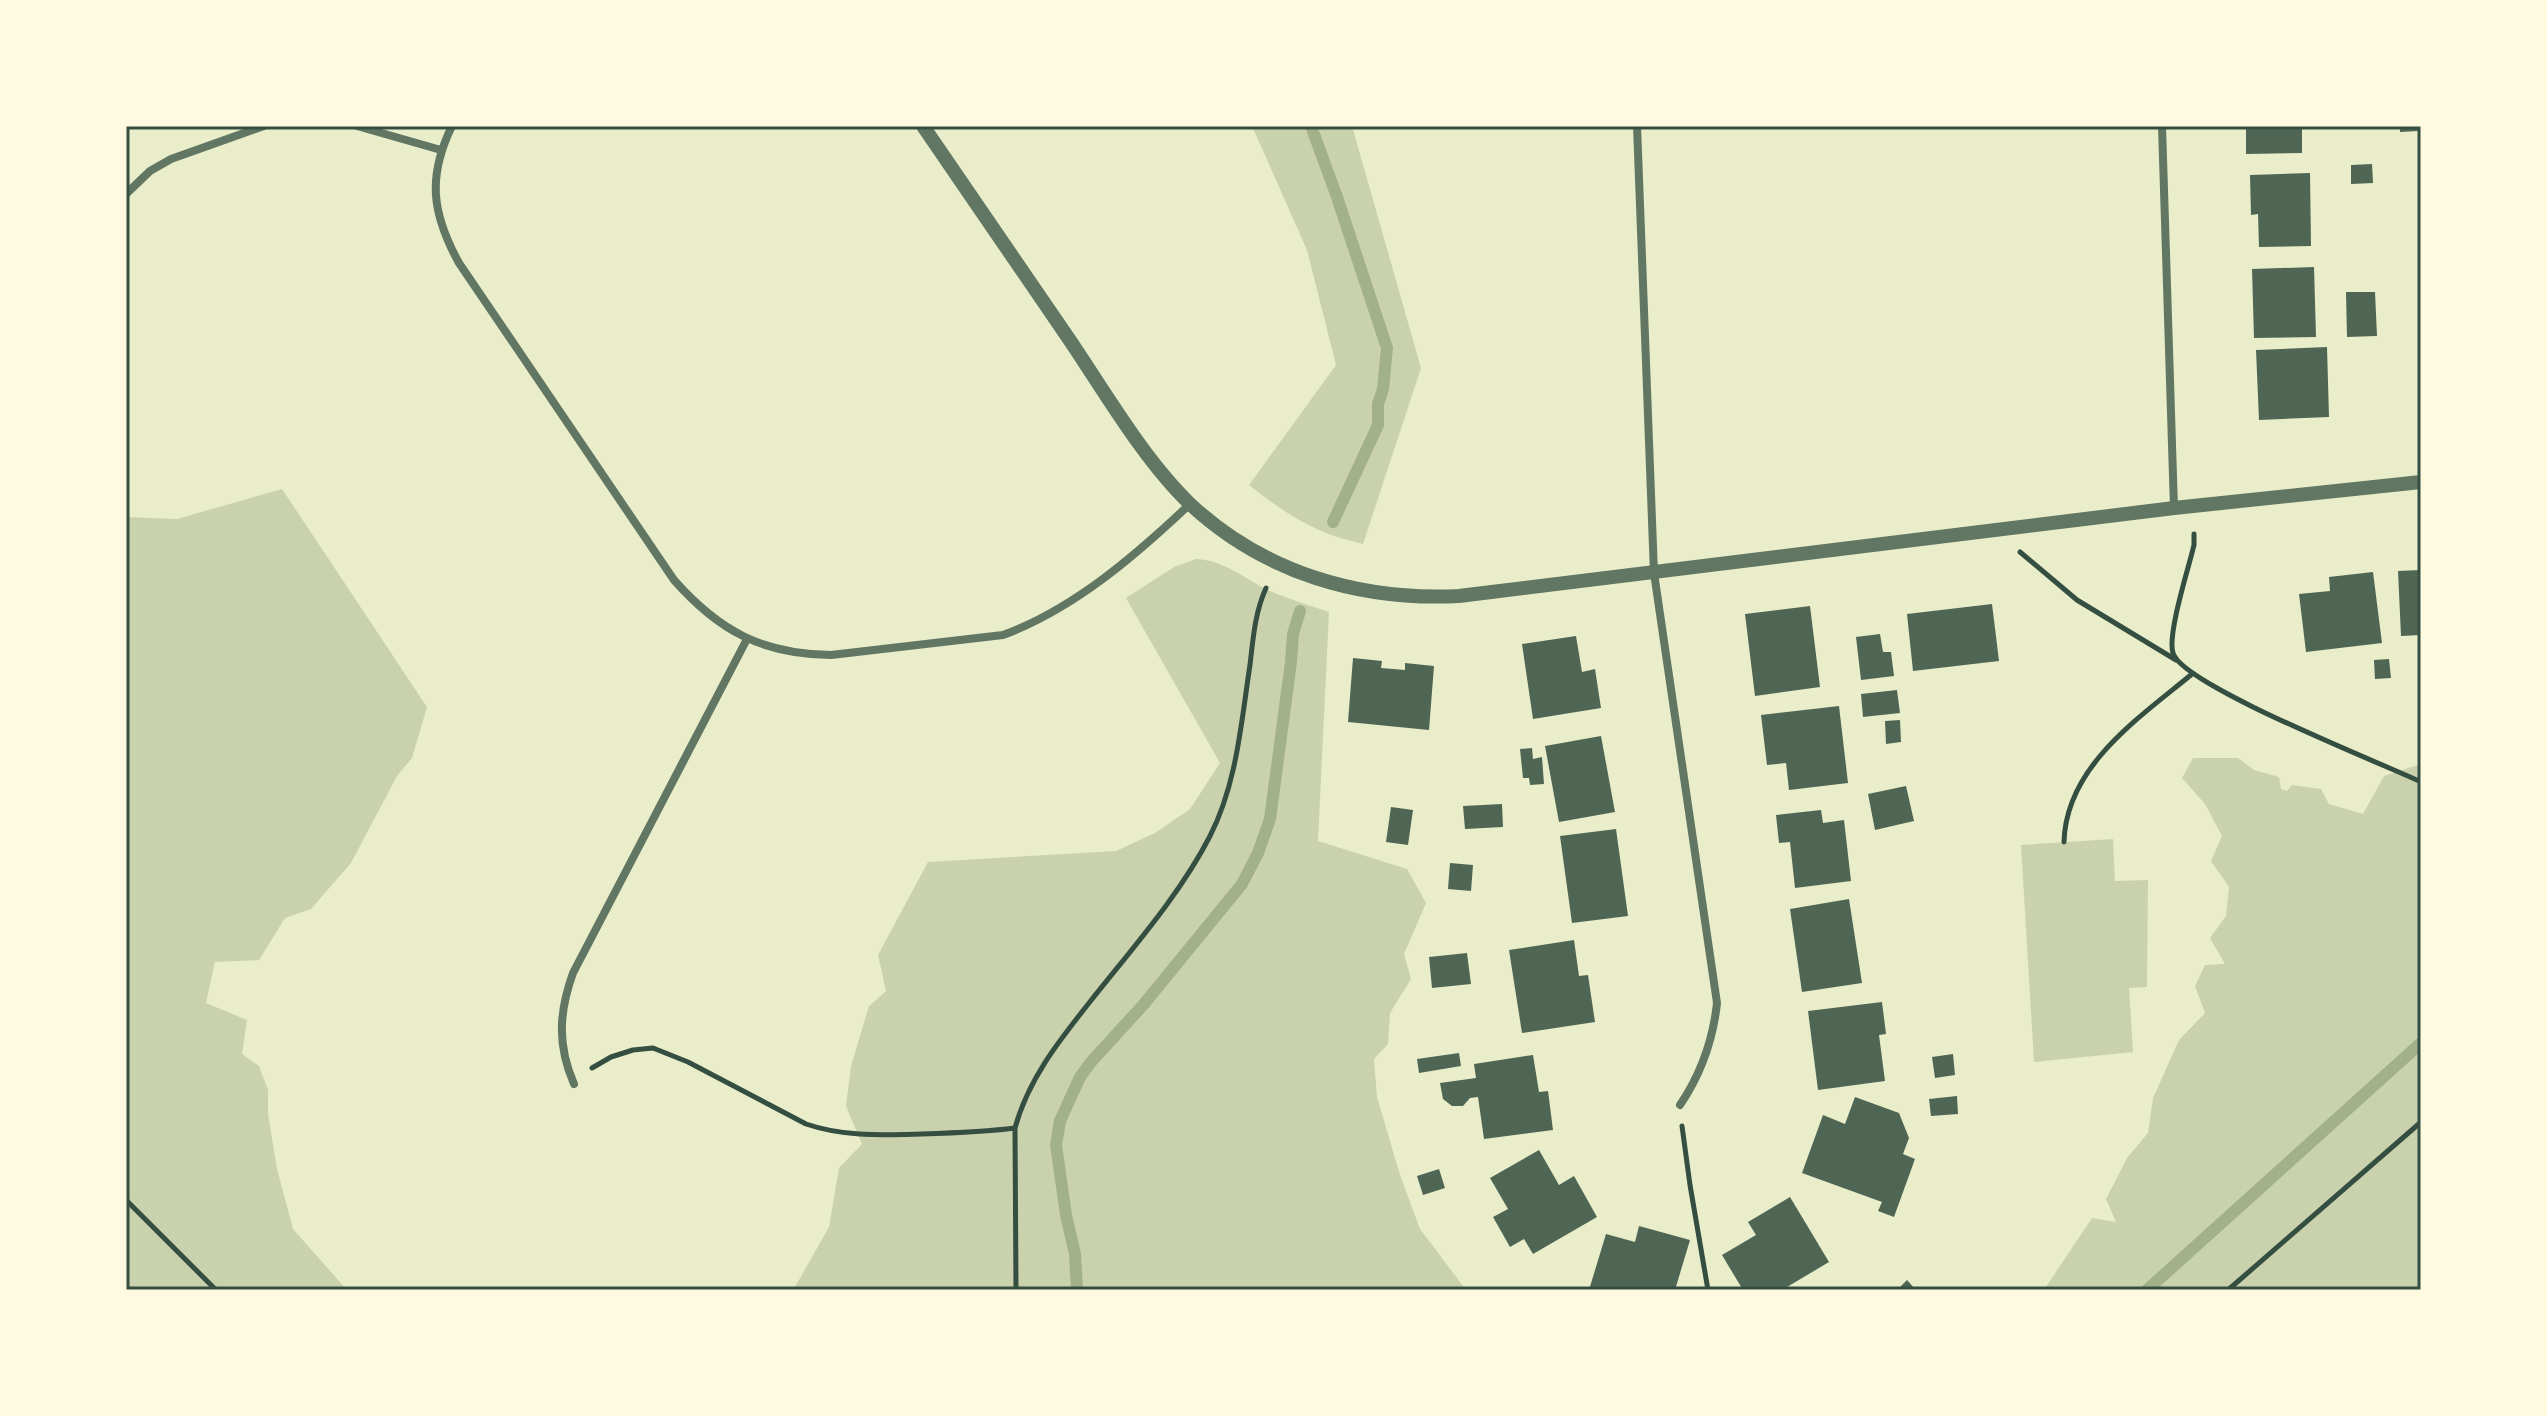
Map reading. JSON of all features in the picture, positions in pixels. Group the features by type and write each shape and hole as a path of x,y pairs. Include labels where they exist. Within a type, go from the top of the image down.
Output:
{"street":[{"path":"126,194 150,171 171,159 264,126"},
{"path":"357,126 441,150"},
{"path":"452,126 441,150 435,178 436,207 444,236 459,263 674,580 719,623 747,639 804,655 831,655 1003,635 1051,613 1100,580 1190,504"},
{"path":"923,126 1146,451 1190,504 1238,540 1278,564 1338,586 1400,597 1459,596 2174,508 2421,482"},
{"path":"1637,126 1654,573 1717,1003 1709,1046 1701,1068 1680,1105"},
{"path":"2162,126 2174,508"},
{"path":"574,1084 561,1042 561,1018 573,973 747,639"}],"path":[{"path":"2003,529 2023,556 2051,580 2211,686 2300,730 2421,782"},
{"path":"2176,661 2172,651 2173,633 2194,534"},
{"path":"1016,1290 1015,1128 1021,1107 1030,1085 1059,1042 1167,902 1210,837 1232,777 1256,616 1260,600 1278,564"},
{"path":"2064,842 2069,809 2084,776 2117,739 2192,674"},
{"path":"574,1084 611,1057 653,1048 688,1062 806,1124 825,1130 869,1135 1015,1128"},
{"path":"1680,1105 1708,1290"},
{"path":"2228,1290 2421,1122"},
{"path":"126,1200 216,1290"}],"green space":[{"path":"1252,126 1352,126 1421,368 1363,544 1302,522 1249,485 1336,365 1307,250"},
{"path":"282,489 427,707 412,758 397,776 351,863 311,909 285,918 259,960 215,962 206,1003 247,1020 242,1054 259,1066 268,1090 268,1114 277,1169 293,1229 347,1290 126,1290 126,517 177,519"},
{"path":"1196,559 1225,566 1270,591 1329,612 1318,841 1407,869 1426,903 1404,954 1411,979 1390,1013 1388,1044 1374,1059 1377,1097 1420,1229 1466,1290 790,1290 795,1287 829,1227 839,1168 862,1144 846,1106 851,1066 869,1006 886,991 878,955 928,862 1116,851 1155,833 1190,809 1220,763 1126,598 1174,567"},
{"path":"2193,758 2238,758 2254,770 2279,777 2281,789 2287,791 2292,785 2321,789 2329,804 2363,814 2384,776 2421,764 2421,1290 2044,1290 2092,1218 2116,1222 2106,1199 2127,1158 2148,1133 2153,1098 2179,1040 2205,1013 2195,986 2205,965 2225,964 2210,938 2226,916 2229,887 2211,861 2222,836 2205,804 2182,778"},
{"path":"2113,839 2115,881 2148,880 2147,987 2129,988 2133,1052 2034,1062 2021,845"}],"building":[{"path":"2246,126 2302,126 2302,153 2246,154"},
{"path":"2400,126 2417,126 2418,131 2400,132"},
{"path":"2372,164 2373,183 2351,184 2351,165"},
{"path":"2310,173 2311,246 2259,247 2258,214 2251,215 2250,175"},
{"path":"2314,267 2316,337 2254,338 2252,269"},
{"path":"2346,292 2375,292 2377,336 2347,337"},
{"path":"2327,347 2329,417 2259,420 2256,350"},
{"path":"2421,570 2421,635 2401,636 2398,571"},
{"path":"2373,572 2382,643 2306,652 2299,594 2330,591 2329,577"},
{"path":"1992,604 1999,661 1913,671 1907,614"},
{"path":"1810,606 1820,687 1755,696 1745,614"},
{"path":"1880,634 1883,652 1891,652 1894,676 1861,680 1856,637"},
{"path":"1576,636 1582,672 1595,669 1601,708 1533,719 1522,644"},
{"path":"1353,658 1382,661 1381,668 1405,670 1405,663 1434,666 1429,730 1348,722"},
{"path":"2389,659 2391,678 2375,679 2374,660"},
{"path":"1897,690 1900,713 1863,717 1861,694"},
{"path":"1839,706 1848,783 1789,790 1786,763 1767,765 1761,715"},
{"path":"1900,720 1901,742 1886,744 1885,721"},
{"path":"1601,736 1615,812 1559,822 1545,746"},
{"path":"1532,748 1533,759 1542,757 1544,784 1530,785 1529,778 1523,778 1520,749"},
{"path":"1906,786 1914,821 1875,830 1868,794"},
{"path":"1502,804 1503,827 1465,829 1463,806"},
{"path":"1391,807 1413,810 1408,845 1386,842"},
{"path":"1821,810 1823,823 1844,820 1851,881 1795,888 1790,842 1779,843 1776,815"},
{"path":"1616,829 1628,916 1572,923 1560,836"},
{"path":"1450,863 1473,865 1471,891 1448,889"},
{"path":"1849,899 1862,983 1802,992 1790,909"},
{"path":"1574,940 1579,976 1588,975 1595,1022 1522,1033 1509,950"},
{"path":"1467,953 1471,984 1432,988 1429,957"},
{"path":"1882,1002 1886,1034 1879,1035 1885,1081 1818,1090 1808,1011"},
{"path":"1459,1053 1461,1066 1419,1073 1417,1059"},
{"path":"1953,1054 1955,1075 1935,1078 1932,1057"},
{"path":"1533,1055 1539,1092 1548,1091 1553,1130 1484,1139 1478,1097 1470,1098 1463,1106 1452,1106 1443,1099 1440,1083 1476,1078 1474,1064"},
{"path":"1957,1096 1958,1114 1931,1116 1929,1099"},
{"path":"1855,1097 1899,1113 1909,1138 1903,1154 1915,1159 1894,1217 1878,1211 1882,1202 1802,1173 1823,1115 1845,1124"},
{"path":"1539,1150 1559,1185 1574,1176 1597,1217 1533,1254 1524,1239 1510,1247 1493,1217 1508,1209 1490,1178"},
{"path":"1439,1169 1445,1188 1423,1195 1417,1176"},
{"path":"1790,1197 1829,1262 1782,1290 1743,1290 1722,1255 1756,1235 1748,1222"},
{"path":"1639,1226 1690,1240 1675,1290 1589,1290 1606,1234 1635,1242"},
{"path":"1907,1280 1916,1290 1897,1290"}],"waterway":[{"path":"1311,126 1387,348 1383,389 1378,404 1378,425 1333,522"},
{"path":"1077,1290 1075,1254 1056,1145 1060,1121 1080,1077 1091,1062 1144,1004 1242,884 1258,853 1270,819 1293,634 1300,611"},
{"path":"2147,1290 2421,1043"}]}
